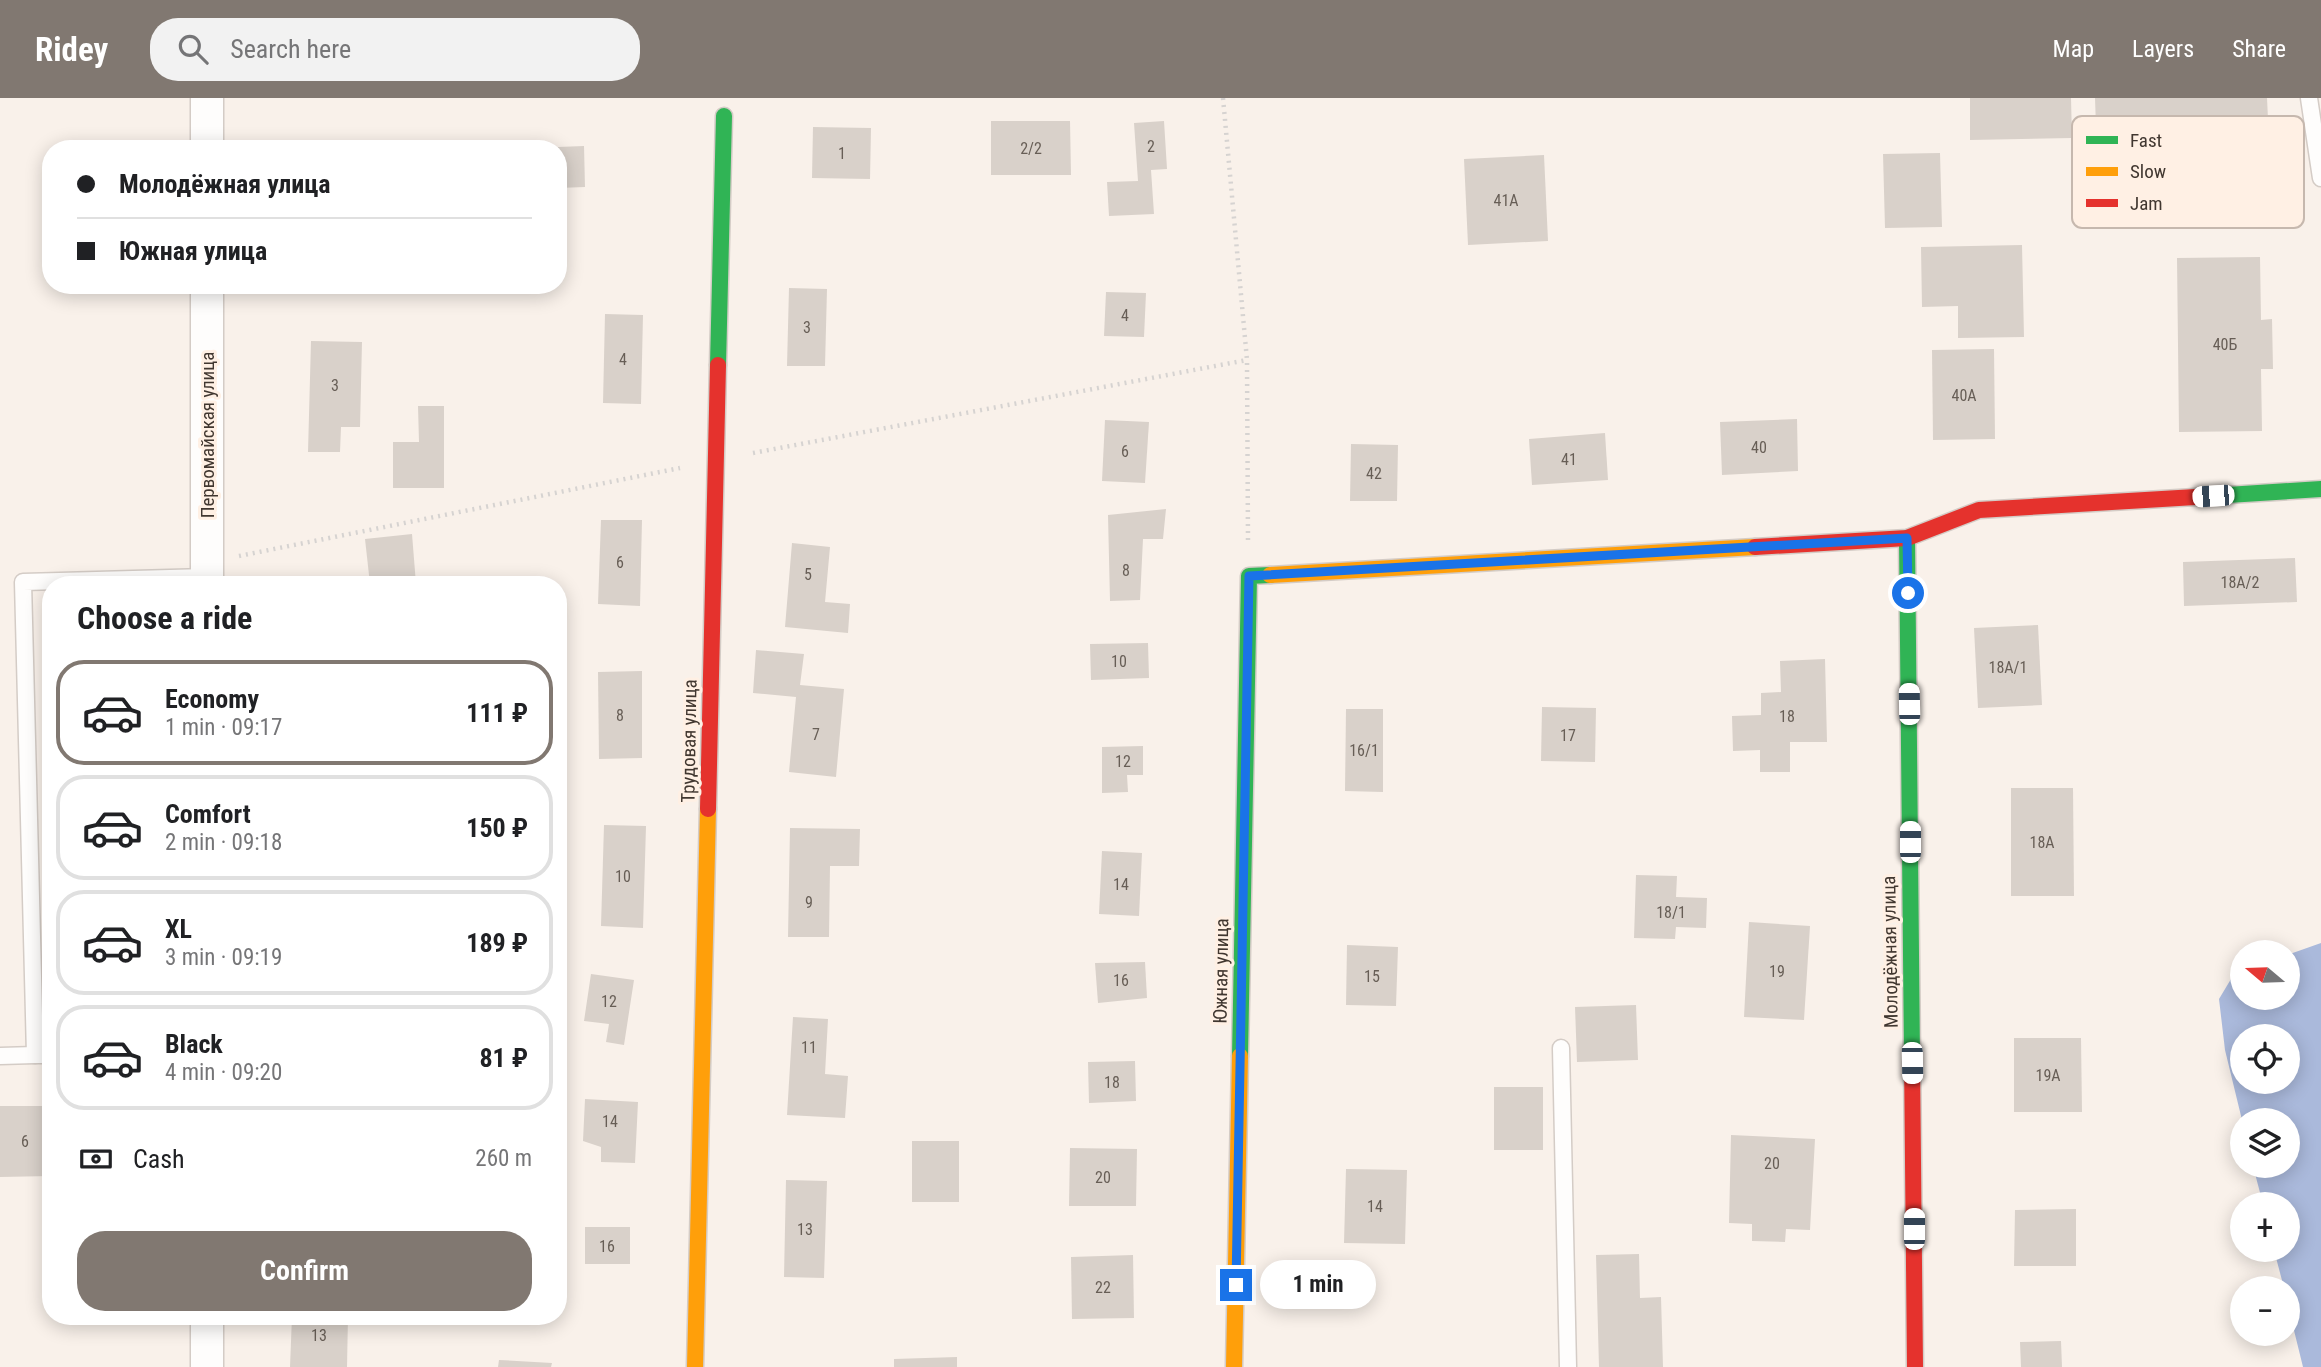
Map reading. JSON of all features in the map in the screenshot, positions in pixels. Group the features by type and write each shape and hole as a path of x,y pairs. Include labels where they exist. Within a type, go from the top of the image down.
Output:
{"street":[{"path":"207,98 207,140"},
{"name":"Трудовая улица","path":"695,1367 724,116"},
{"name":"Первомайская улица","path":"207,294 207,576"},
{"path":"1249,576 1907,538 1979,510 2321,489"},
{"name":"Молодёжная улица","path":"1907,538 1915,1367"},
{"name":"Южная улица","path":"1234,1367 1249,576"},
{"path":"207,1325 207,1367"}],"lane":[{"path":"2309,98 2318,135 2321,178"},
{"path":"42,582 23,582 42,1031"},
{"path":"1560,1048 1568,1367"},
{"path":"0,1056 42,1055"}],"path":[{"path":"1223,98 1247,360 1249,576"}],"water":[{"path":"2321,943 2321,1367 2303,1367 2298,1346 2300,1346 2300,1276 2281,1276 2277,1262 2300,1262 2300,1192 2260,1192 2256,1178 2300,1178 2300,1108 2239,1108 2236,1094 2300,1094 2300,1024 2230,1024 2230,1071 2219,999 2230,981 2230,1010 2300,1010 2300,950"}],"building":[{"path":"1970,98 2071,98 2072,138 1970,140"},
{"path":"2095,98 2267,98 2268,116 2096,116"},
{"path":"991,121 1070,121 1071,175 991,175"},
{"path":"1164,121 1167,169 1151,170 1154,214 1109,216 1107,182 1138,181 1134,123"},
{"path":"813,127 871,128 870,179 812,178"},
{"path":"584,146 585,187 567,188 567,147"},
{"path":"1940,153 1942,227 1885,228 1883,154"},
{"path":"1544,155 1548,241 1468,245 1464,159"},
{"path":"2022,245 2024,337 1958,338 1958,306 1922,307 1921,247"},
{"path":"2260,257 2261,320 2272,319 2273,369 2261,369 2262,431 2179,432 2177,258"},
{"path":"789,288 827,289 825,366 787,366"},
{"path":"1106,292 1146,293 1144,337 1104,336"},
{"path":"605,314 643,315 641,404 603,403"},
{"path":"311,341 362,342 360,427 341,427 340,452 308,452"},
{"path":"1994,349 1995,439 1933,440 1932,350"},
{"path":"418,406 444,406 444,488 393,488 393,442 419,442"},
{"path":"1797,419 1798,471 1722,475 1720,422"},
{"path":"1105,420 1149,422 1145,483 1102,481"},
{"path":"1605,433 1608,480 1532,485 1529,439"},
{"path":"1351,444 1398,445 1397,501 1350,501"},
{"path":"1166,509 1163,539 1143,539 1140,600 1110,601 1108,515"},
{"path":"601,520 642,520 640,606 598,604"},
{"path":"412,534 415,576 369,576 365,539"},
{"path":"792,543 830,547 825,602 850,604 848,633 785,627"},
{"path":"2295,558 2297,602 2184,606 2183,562"},
{"path":"2038,625 2042,705 1978,708 1974,628"},
{"path":"1148,643 1149,678 1091,680 1090,644"},
{"path":"756,650 804,654 800,685 844,689 836,777 789,772 796,697 753,693"},
{"path":"1825,659 1827,742 1790,742 1790,772 1760,772 1760,750 1733,751 1732,716 1761,715 1761,693 1781,692 1780,661"},
{"path":"642,671 642,758 599,759 598,672"},
{"path":"1542,707 1596,708 1595,762 1541,761"},
{"path":"1346,709 1383,709 1383,792 1345,791"},
{"path":"1143,746 1143,775 1127,775 1128,792 1102,793 1102,747"},
{"path":"2011,788 2073,788 2074,896 2011,896"},
{"path":"604,825 646,826 643,928 601,926"},
{"path":"790,828 860,829 859,866 830,866 829,937 788,937"},
{"path":"1102,851 1142,853 1139,916 1099,914"},
{"path":"1636,875 1677,876 1676,897 1707,898 1706,928 1676,927 1675,939 1634,938"},
{"path":"1749,922 1810,926 1804,1020 1744,1017"},
{"path":"1347,945 1398,947 1396,1006 1346,1005"},
{"path":"1145,962 1147,998 1098,1003 1095,963"},
{"path":"591,974 634,980 624,1045 606,1042 609,1024 584,1021"},
{"path":"1636,1005 1638,1060 1577,1062 1575,1007"},
{"path":"793,1017 828,1019 825,1074 848,1076 845,1118 787,1115"},
{"path":"2014,1038 2081,1038 2082,1112 2014,1112"},
{"path":"1135,1061 1136,1101 1089,1103 1088,1062"},
{"path":"1494,1087 1543,1087 1543,1150 1494,1150"},
{"path":"585,1099 638,1102 635,1163 601,1162 601,1147 583,1141"},
{"path":"0,1106 42,1106 42,1176 0,1177"},
{"path":"1731,1135 1815,1139 1810,1230 1786,1229 1785,1242 1752,1241 1752,1224 1729,1223"},
{"path":"912,1141 959,1141 959,1202 912,1202"},
{"path":"1070,1148 1137,1149 1136,1206 1069,1206"},
{"path":"1346,1169 1407,1170 1405,1244 1344,1243"},
{"path":"786,1180 827,1181 824,1278 784,1277"},
{"path":"2076,1209 2076,1266 2014,1266 2015,1210"},
{"path":"585,1227 630,1227 630,1264 585,1264"},
{"path":"1639,1254 1640,1298 1661,1297 1663,1367 1599,1367 1596,1255"},
{"path":"1133,1255 1134,1318 1072,1319 1071,1257"},
{"path":"292,1325 348,1325 347,1367 290,1367"},
{"path":"2061,1341 2062,1367 2021,1367 2020,1342"},
{"path":"957,1357 957,1367 894,1367 894,1359"},
{"path":"499,1360 552,1363 551,1367 498,1367"}],"traffic: fast":[{"path":"718,365 724,116"},
{"path":"2212,496 2321,489"},
{"path":"1907,538 1912,1058"},
{"path":"1240,1056 1249,576 1270,575"}],"traffic: slow":[{"path":"1270,575 1755,547"},
{"path":"695,1367 708,809"},
{"path":"1234,1367 1240,1056"}],"traffic: jam":[{"path":"708,809 718,365"},
{"path":"1755,547 1907,538 1979,510 2212,496"},
{"path":"1912,1058 1915,1367"}],"route":[{"path":"1236,1285 1249,576 1907,538 1908,593"}]}
